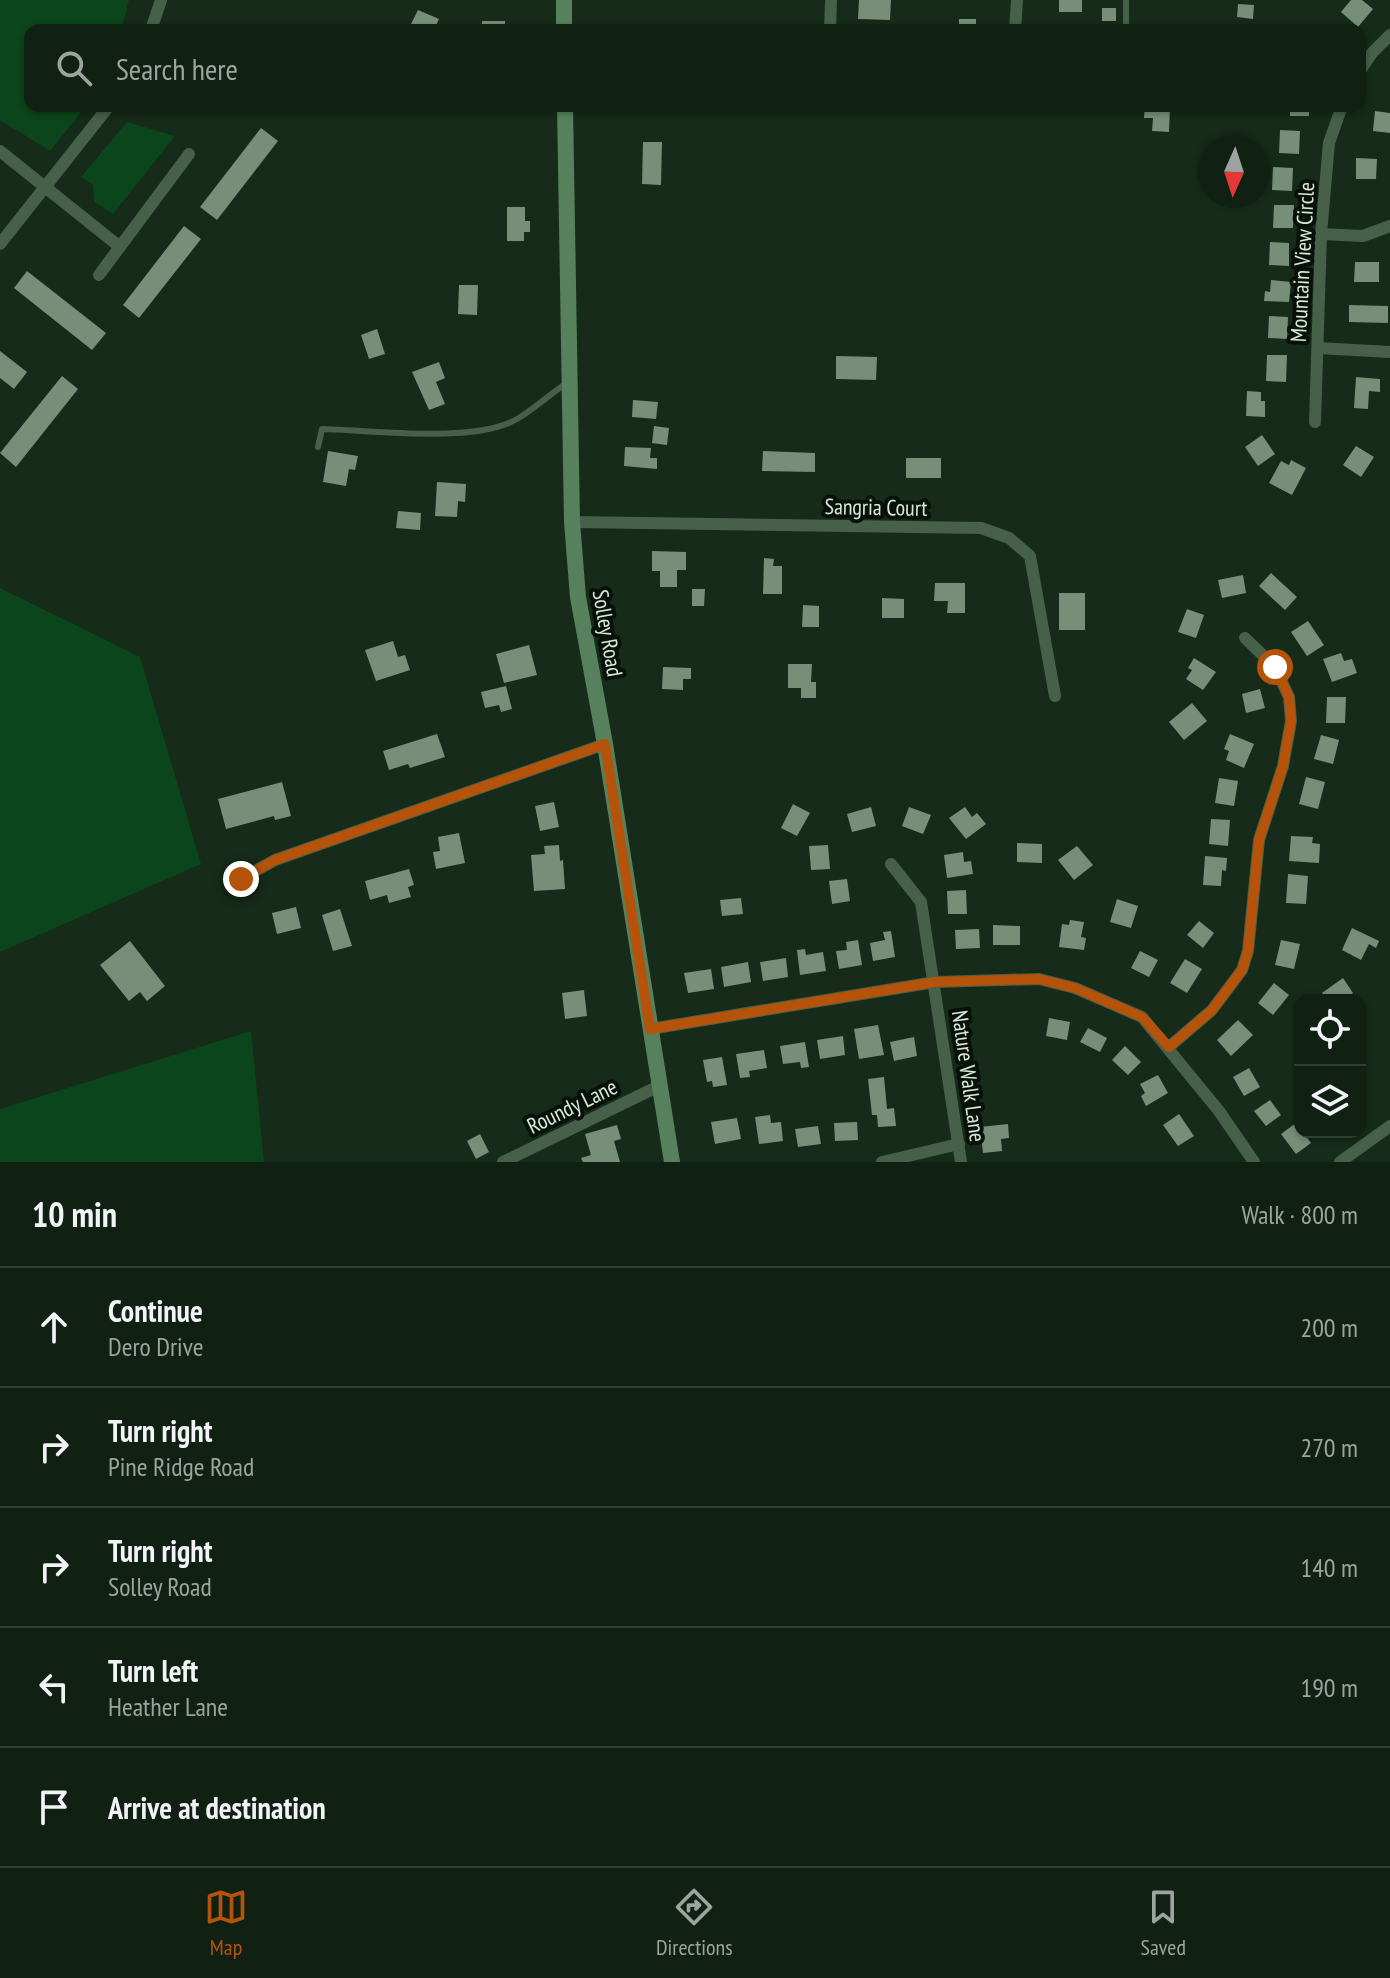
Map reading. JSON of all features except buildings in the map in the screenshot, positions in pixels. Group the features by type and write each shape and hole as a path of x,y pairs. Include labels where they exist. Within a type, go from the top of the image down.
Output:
{"main road":[{"path":"564,0 564,24"},
{"name":"Solley Road","path":"565,112 572,522 578,597 605,744 672,1162"}],"street":[{"path":"153,24 161,0"},
{"path":"830,24 831,0"},
{"path":"1015,24 1017,0"},
{"path":"1366,62 1390,35"},
{"path":"0,244 104,112"},
{"name":"Mountain View Circle","path":"1315,422 1321,234 1329,143 1340,112"},
{"path":"0,151 120,247"},
{"path":"99,275 189,154"},
{"path":"1321,234 1363,236 1390,226"},
{"path":"1318,348 1390,352"},
{"name":"Sangria Court","path":"572,522 981,528 1009,538 1030,556 1055,696"},
{"path":"1169,1047 1212,1010 1242,970 1248,951 1259,840 1283,766 1291,721 1289,697 1275,667 1245,638"},
{"path":"241,879 275,860 605,744"},
{"name":"Nature Walk Lane","path":"891,864 921,902 961,1162"},
{"path":"650,1029 935,982 1039,979 1075,988 1142,1017 1219,1111 1254,1162"},
{"name":"Roundy Lane","path":"503,1162 659,1086"},
{"path":"1340,1162 1390,1126"},
{"path":"882,1162 959,1144"}],"lane":[{"path":"1126,0 1126,24"},
{"path":"318,447 322,429 451,433 493,427 515,420 569,381"}],"green space":[{"path":"0,0 129,0 123,24 24,24 24,112 81,112 50,151 0,120"},
{"path":"127,122 175,136 113,214 94,202 93,185 81,177"},
{"path":"0,588 140,657 201,864 0,952"},
{"path":"251,1031 264,1162 0,1162 0,1109"}],"route":[{"path":"241,879 275,860 605,744 650,1029 935,982 1039,979 1075,988 1142,1017 1169,1047 1212,1010 1242,970 1248,951 1259,840 1283,766 1291,721 1289,697 1275,667"}]}
